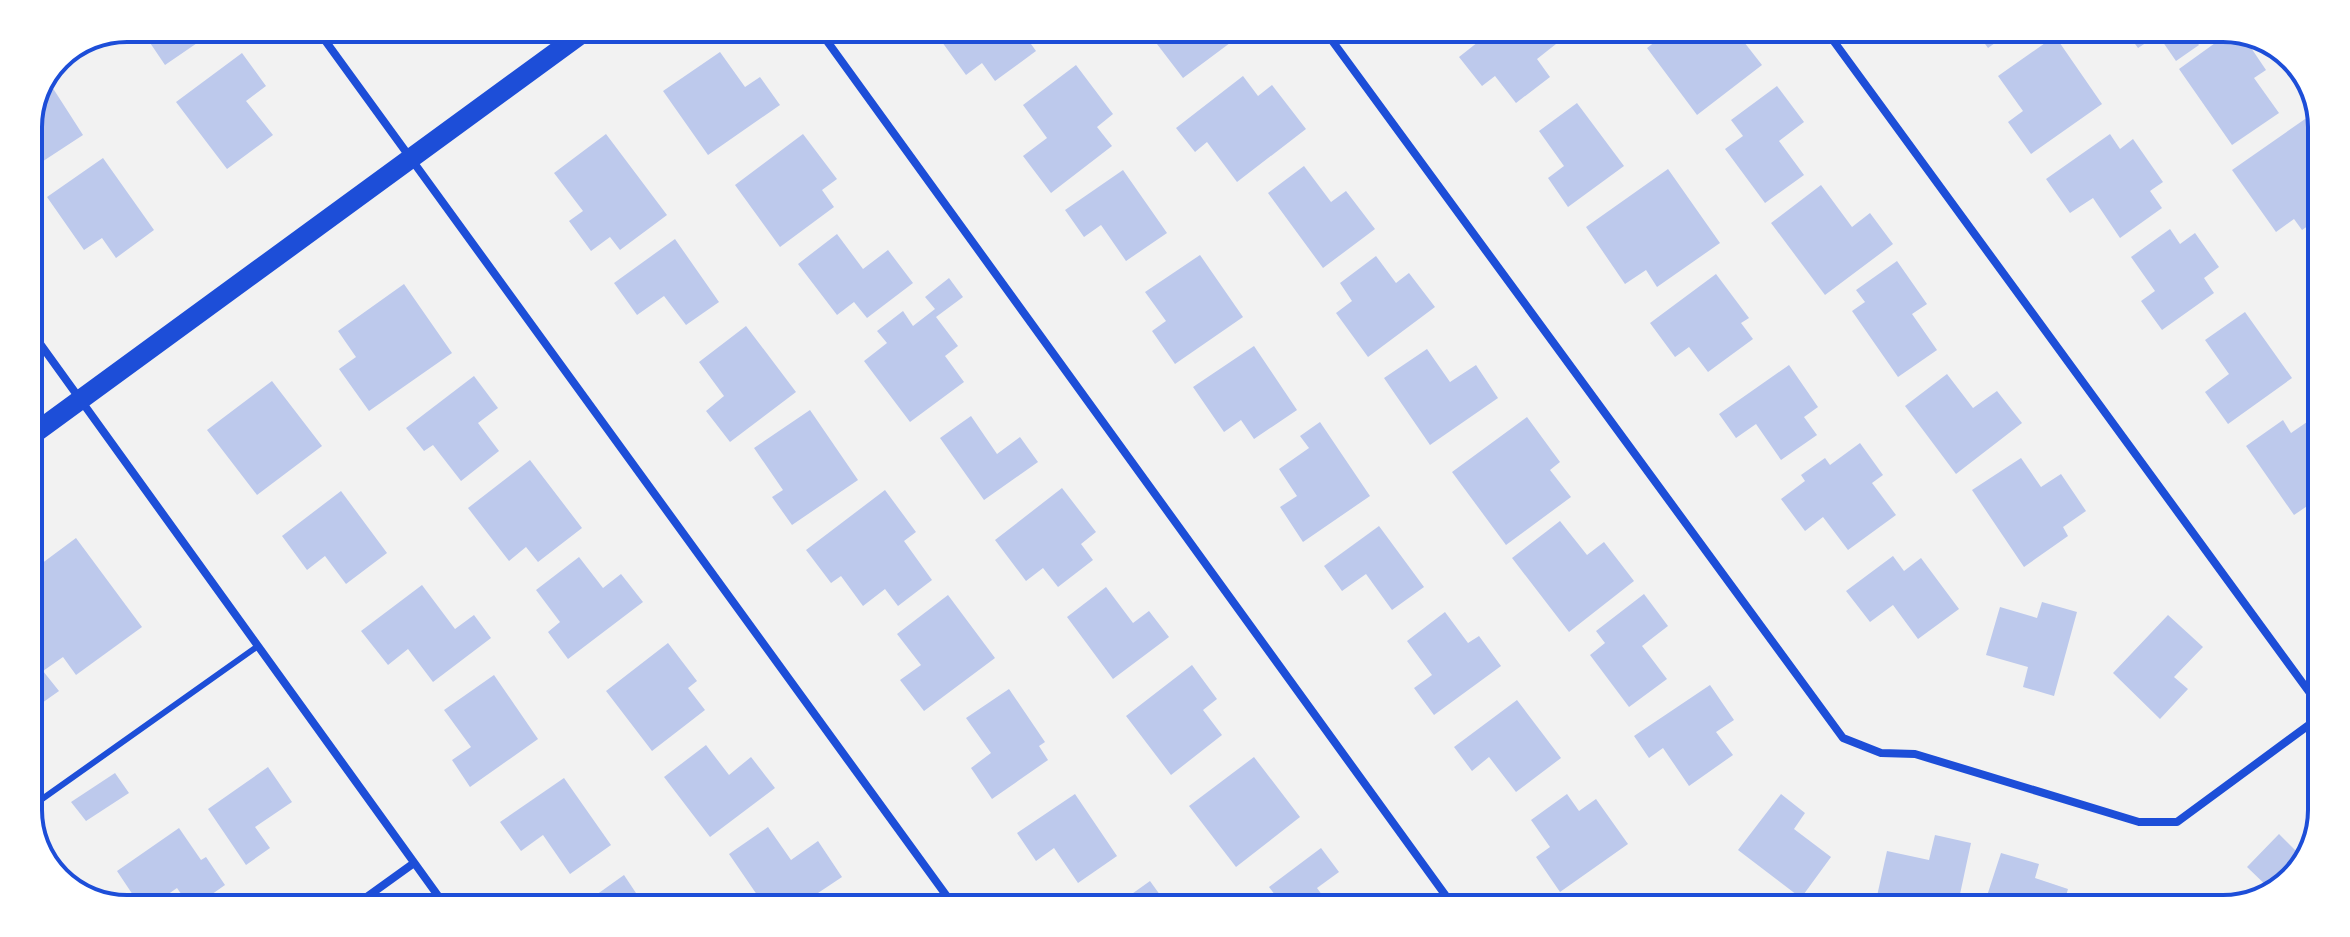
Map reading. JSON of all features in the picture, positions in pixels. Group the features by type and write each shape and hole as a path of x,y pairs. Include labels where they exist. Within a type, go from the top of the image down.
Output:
{"main road":[{"path":"42,428 570,42"}],"street":[{"path":"326,42 946,895"},
{"path":"828,42 1445,895"},
{"path":"1333,42 1843,738 1881,753 1915,754 2139,822 2177,822 2308,726"},
{"path":"1834,42 2308,690"},
{"path":"42,346 437,895"},
{"path":"370,895 414,863"}],"lane":[{"path":"42,799 258,646"}],"building":[{"path":"149,42 199,42 165,65"},
{"path":"942,42 1030,42 1036,51 995,81 982,63 966,75"},
{"path":"1155,42 1231,42 1183,78"},
{"path":"1478,42 1556,44 1537,59 1550,77 1516,103 1495,76 1482,86 1459,57"},
{"path":"1655,42 1744,42 1762,65 1697,115 1647,48"},
{"path":"2046,42 2059,42 2102,104 2031,154 2008,122 2023,111 1998,76"},
{"path":"2134,42 2147,42 2138,48"},
{"path":"2163,42 2197,42 2199,45 2176,61"},
{"path":"2216,42 2251,47 2266,70 2254,78 2279,113 2232,145 2179,69"},
{"path":"720,52 745,87 760,77 780,105 708,155 663,91"},
{"path":"242,53 266,86 246,101 273,135 227,169 176,102"},
{"path":"1076,65 1113,114 1097,127 1112,146 1051,193 1023,156 1047,138 1023,105"},
{"path":"1243,76 1258,96 1272,85 1306,129 1237,182 1207,142 1195,152 1176,128"},
{"path":"1777,86 1804,122 1779,141 1804,175 1765,203 1725,149 1743,136 1731,120"},
{"path":"52,87 83,135 42,162 44,111"},
{"path":"1577,103 1624,166 1568,207 1548,178 1564,166 1539,131"},
{"path":"2307,118 2308,226 2302,230 2294,219 2276,232 2232,170"},
{"path":"606,134 667,215 620,250 610,237 591,251 569,221 583,211 554,173"},
{"path":"803,134 837,179 822,190 834,207 780,247 735,185"},
{"path":"2110,134 2120,149 2133,139 2163,182 2150,191 2162,208 2120,238 2093,198 2070,213 2046,179"},
{"path":"103,158 154,230 116,258 102,238 84,250 47,197"},
{"path":"1304,166 1331,202 1346,191 1375,229 1323,268 1268,193"},
{"path":"1668,169 1720,243 1657,287 1646,270 1625,284 1586,227"},
{"path":"1123,170 1167,233 1126,261 1101,225 1084,237 1065,210"},
{"path":"1821,185 1852,227 1870,213 1893,244 1825,295 1771,223"},
{"path":"2170,229 2180,244 2195,233 2219,267 2204,278 2214,293 2162,330 2141,301 2155,291 2131,257"},
{"path":"837,234 863,269 888,250 913,283 867,318 854,302 837,315 798,264"},
{"path":"675,239 719,302 686,325 664,296 637,315 614,283"},
{"path":"1200,255 1243,317 1175,364 1152,331 1166,321 1145,292"},
{"path":"1376,256 1396,283 1409,273 1435,307 1368,357 1336,313 1352,301 1340,283"},
{"path":"1897,261 1927,304 1912,314 1937,350 1898,377 1852,311 1865,302 1856,290"},
{"path":"1716,274 1749,318 1741,323 1753,339 1708,372 1689,347 1675,357 1650,323"},
{"path":"949,278 963,297 936,317 958,346 945,356 964,382 910,422 864,361 887,343 877,331 903,311 913,326 935,309 925,297"},
{"path":"404,284 452,353 369,411 339,369 356,357 338,331"},
{"path":"2245,312 2292,378 2228,424 2205,392 2229,374 2205,340"},
{"path":"746,326 796,392 730,442 706,411 724,396 699,362"},
{"path":"1254,346 1297,410 1254,439 1241,420 1224,432 1193,387"},
{"path":"1427,349 1450,382 1476,365 1498,398 1430,445 1384,378"},
{"path":"1789,365 1818,407 1804,417 1817,435 1781,460 1756,424 1736,438 1719,414"},
{"path":"1947,374 1973,408 1997,391 2022,423 1956,474 1905,406"},
{"path":"474,376 498,408 478,423 499,451 461,481 433,445 424,451 406,428"},
{"path":"272,381 322,446 257,495 207,430"},
{"path":"810,410 858,480 792,525 772,497 783,490 754,448"},
{"path":"971,416 997,454 1020,437 1038,462 984,500 940,438"},
{"path":"1527,417 1560,462 1550,470 1571,497 1506,545 1452,472"},
{"path":"2283,420 2291,433 2308,421 2308,505 2294,515 2246,446"},
{"path":"1320,422 1370,496 1303,542 1280,507 1297,496 1279,469 1309,448 1300,436"},
{"path":"1860,443 1883,475 1872,483 1896,515 1848,550 1823,517 1805,531 1781,499 1805,481 1801,475 1825,458 1830,465"},
{"path":"2021,458 2041,487 2061,474 2086,511 2063,527 2068,536 2024,567 1972,490"},
{"path":"530,460 582,528 538,562 526,547 509,561 468,508"},
{"path":"1062,488 1096,532 1081,544 1093,560 1058,587 1043,568 1026,581 995,540"},
{"path":"885,490 916,532 904,541 932,580 898,606 885,589 863,606 841,576 831,583 806,550"},
{"path":"341,491 387,553 346,584 325,556 307,570 282,536"},
{"path":"1560,521 1587,555 1604,542 1634,581 1569,632 1512,558"},
{"path":"1379,526 1424,587 1392,610 1366,574 1342,591 1324,566"},
{"path":"76,538 142,627 76,675 63,657 43,671 59,691 42,703 42,563"},
{"path":"1893,556 1904,571 1921,558 1959,609 1918,639 1893,605 1870,622 1846,591"},
{"path":"579,557 603,588 621,574 643,602 568,659 548,632 560,622 536,590"},
{"path":"422,585 455,629 474,615 491,638 433,682 408,649 388,665 361,631"},
{"path":"1106,587 1133,623 1149,611 1169,637 1113,679 1067,617"},
{"path":"1644,594 1668,626 1642,646 1667,679 1629,707 1590,655 1605,643 1596,631"},
{"path":"948,595 995,658 924,711 900,680 921,665 897,634"},
{"path":"2042,602 2077,612 2054,696 2023,687 2028,667 1986,655 2000,607 2037,618"},
{"path":"1445,612 1468,643 1479,636 1501,666 1434,715 1414,688 1432,675 1407,641"},
{"path":"2168,615 2203,647 2174,677 2188,689 2160,719 2113,673"},
{"path":"668,643 697,681 688,688 705,710 652,751 606,691"},
{"path":"1192,665 1217,699 1203,710 1222,735 1171,775 1126,716"},
{"path":"494,675 538,739 470,787 452,760 471,747 444,710"},
{"path":"1710,685 1734,720 1716,732 1733,755 1689,786 1663,748 1649,758 1634,736"},
{"path":"1009,689 1045,742 1039,746 1048,760 992,799 971,768 991,753 966,718"},
{"path":"1517,700 1561,758 1516,792 1489,757 1472,771 1454,747"},
{"path":"706,745 729,775 751,757 775,788 710,837 664,777"},
{"path":"1254,757 1300,817 1236,867 1189,806"},
{"path":"268,767 292,802 255,827 270,848 246,865 208,809"},
{"path":"115,773 129,793 86,821 71,802"},
{"path":"564,778 611,845 570,874 543,835 521,851 500,822"},
{"path":"1075,794 1117,856 1078,883 1054,848 1036,861 1017,833"},
{"path":"1567,794 1579,811 1596,799 1628,844 1560,892 1536,857 1550,847 1531,820"},
{"path":"1781,794 1805,813 1794,829 1831,857 1803,895 1797,895 1738,850"},
{"path":"768,827 791,860 818,841 842,877 815,895 757,895 729,854"},
{"path":"179,828 201,860 206,857 225,885 211,895 182,895 177,888 167,895 133,895 117,871"},
{"path":"2279,834 2297,852 2287,866 2265,884 2247,867"},
{"path":"1935,835 1971,843 1960,895 1877,895 1887,851 1929,860"},
{"path":"1321,848 1339,872 1317,888 1322,895 1275,895 1269,887"},
{"path":"2001,853 2039,864 2035,878 2068,889 2066,895 1987,895"},
{"path":"624,875 637,895 596,895"},
{"path":"1150,881 1160,895 1130,895"}]}
